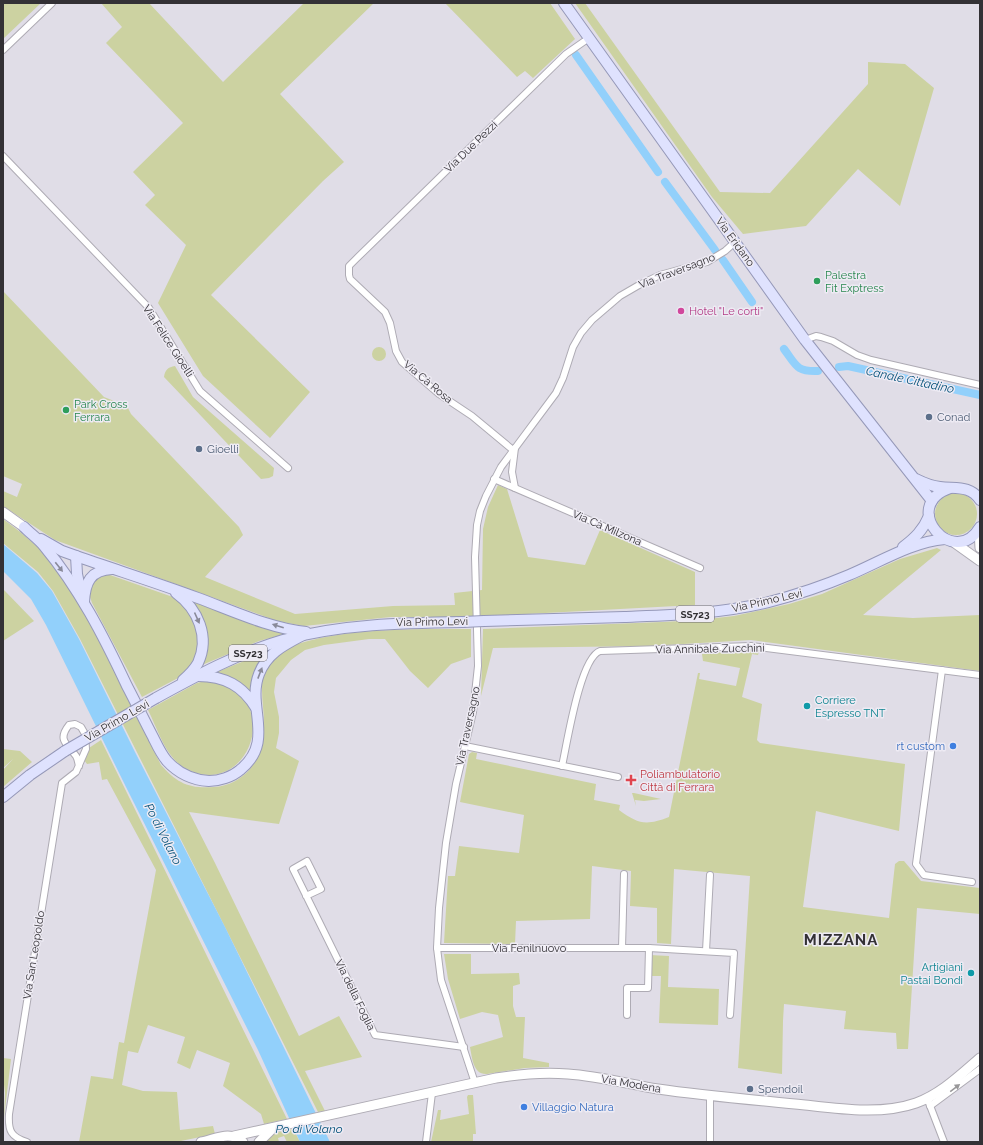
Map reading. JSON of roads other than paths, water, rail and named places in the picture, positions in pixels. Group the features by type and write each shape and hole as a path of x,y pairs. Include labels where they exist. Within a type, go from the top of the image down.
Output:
{"main road":[{"name":"Via Eridano","path":"564,3 585,40 735,242 805,340 932,501"},
{"name":"Via Eridano","path":"913,477 932,486 964,488 978,497"},
{"path":"950,488 940,492 932,501 929,516 933,528 938,534 980,561"},
{"path":"3,512 43,545 66,576 84,602 166,760 187,776 199,780 212,781 226,778 236,773 246,765 254,752 258,741 259,730 256,699 258,675 270,656 279,648 303,635"},
{"name":"Via Primo Levi","path":"895,553 918,535 926,524 929,516"},
{"path":"24,528 51,545 76,556 285,629 316,633"},
{"path":"949,540 958,541 968,539 979,529"},
{"path":"979,529 980,548"},
{"name":"Via Primo Levi","path":"3,797 30,775 65,752 196,676 243,655 281,641 303,635 378,624 685,615 746,607 790,597 817,588 848,576 895,553 927,542 949,540"},
{"path":"76,556 79,585 84,602"},
{"path":"84,602 86,585 90,579 101,570 115,569"},
{"path":"158,584 185,599 197,615 202,634 202,645 198,663 193,670 173,689"},
{"path":"196,676 216,678 228,681 238,686 258,711"},
{"name":"Via Modena","path":"201,1142 212,1141 223,1136 234,1136 273,1128 475,1083 522,1075 566,1074 710,1095 821,1107 862,1110 901,1107 929,1102 940,1090 980,1058"},
{"name":"Via Modena","path":"262,1140 273,1128"},
{"path":"234,1136 244,1142"}],"street":[{"path":"3,50 52,3"},
{"name":"Via Due Pezzi","path":"356,259 566,54 585,40"},
{"name":"Via Felice Gioelli","path":"3,156 149,308 200,391 288,468"},
{"name":"Via Traversagno","path":"475,1083 441,980 437,948 439,908 453,797 475,699 478,666 475,557 477,526 480,511 494,479 514,448 538,419 556,393 563,378 573,347 581,333 592,320 620,296 650,279 712,259 725,251 735,242"},
{"name":"Via Cà Rosa","path":"356,259 349,266 350,279 385,312 390,323 396,351 402,362 439,394 472,416 514,448"},
{"path":"805,340 816,336 821,337 833,341 857,355 871,360 980,385"},
{"path":"514,448 512,472 515,488"},
{"name":"Via Cà Milzona","path":"494,479 700,568"},
{"name":"Via Annibale Zucchini","path":"562,766 581,680 594,654 600,651 751,646 980,675"},
{"path":"942,670 916,864 924,875 972,882"},
{"name":"Via San Leopoldo","path":"27,1142 19,1139 12,1133 8,1122 62,783 76,772 79,766 86,749 85,734 82,727 75,724 69,725 63,735 67,747 76,757 79,766"},
{"path":"465,746 618,777"},
{"name":"Via della Foglia","path":"306,896 321,889 307,861 293,869 306,896 375,1035 464,1047"},
{"path":"622,948 624,874"},
{"path":"706,952 710,875"},
{"name":"Via Fenilnuovo","path":"437,948 649,948 734,953 730,1015"},
{"path":"627,1015 627,988 648,988 649,948"},
{"name":"Via Modena","path":"929,1102 980,1069"},
{"path":"426,1142 432,1093"},
{"path":"710,1095 710,1142"},
{"path":"929,1102 944,1142"}],"water":[{"name":"Po di Volano","path":"3,544 37,573 52,591 79,639 225,927 330,1142 300,1142 258,1050 46,625 31,599 3,571"}],"waterway":[{"path":"576,55 658,172"},
{"path":"665,182 715,250"},
{"path":"723,260 752,302"},
{"path":"784,349 794,363 801,369 818,371"},
{"name":"Canale Cittadino","path":"839,367 848,366 980,395"}],"place":[{"name":"Palestra Fit Exptress","path":"817,281"},
{"name":"Hotel \"Le corti\"","path":"681,311"},
{"name":"Park Cross Ferrara","path":"66,410"},
{"name":"Conad","path":"929,417"},
{"name":"Gioelli","path":"199,449"},
{"name":"Corriere Espresso TNT","path":"807,706"},
{"name":"rt custom","path":"953,746"},
{"name":"Poliambulatorio Città di Ferrara","path":"631,780"},
{"name":"Artigiani Pastai Bondi","path":"971,973"},
{"name":"Spendoil","path":"750,1089"},
{"name":"Villaggio Natura","path":"524,1107"}],"district":[{"name":"MIZZANA","path":"841,940"}]}
